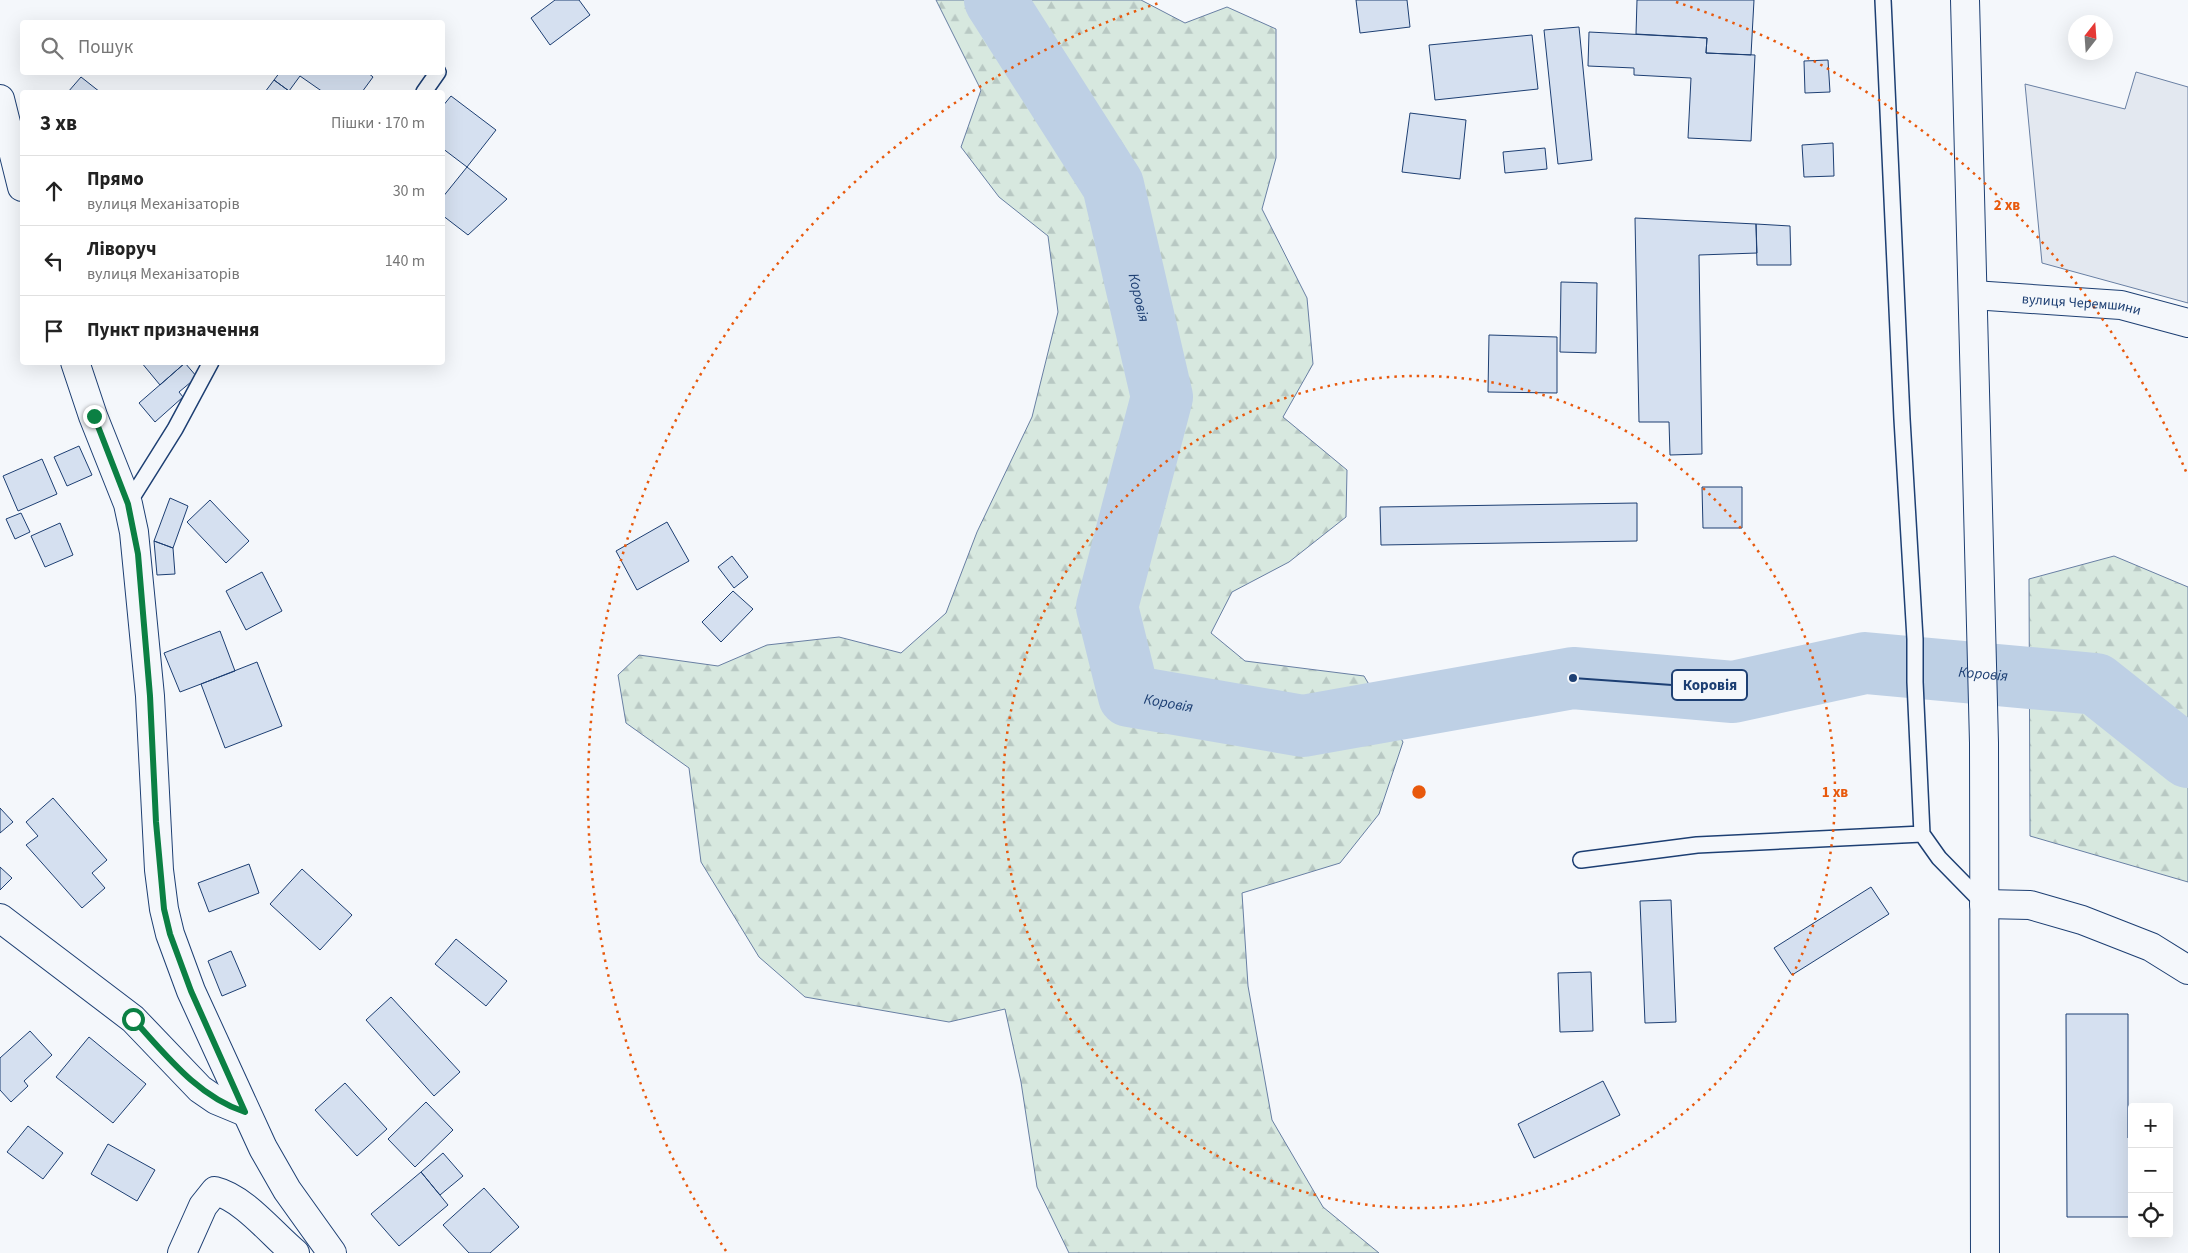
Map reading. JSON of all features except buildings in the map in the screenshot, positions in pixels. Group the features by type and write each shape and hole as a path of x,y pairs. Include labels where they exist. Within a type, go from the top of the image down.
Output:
{"street":[{"path":"1965,0 1984,744 1985,1253"},
{"path":"0,99 20,179"},
{"name":"вулиця Черемшини","path":"1973,295 2121,305 2188,323"},
{"path":"76,365 128,504 138,554 146,649 159,870 164,909 170,934 191,991 245,1112 287,1190 332,1253"},
{"path":"1984,904 2030,905 2082,920 2150,947 2188,970"},
{"path":"0,918 133,1019 200,1089 230,1107 245,1112"},
{"path":"182,1253 203,1206 215,1192 224,1194 241,1205 295,1253"}],"lane":[{"path":"1883,0 1902,419 1915,639 1915,682 1922,834 1939,858 1984,904"},
{"path":"425,90 436,75"},
{"path":"128,504 175,429 209,365"},
{"path":"1581,860 1697,845 1922,834"}],"green space":[{"path":"936,0 1141,0 1185,23 1227,7 1276,29 1276,158 1262,209 1307,298 1313,364 1283,417 1347,470 1346,517 1289,562 1232,592 1211,633 1245,661 1364,676 1403,742 1379,814 1340,863 1242,893 1248,986 1272,1120 1323,1207 1379,1253 1069,1253 1037,1187 1021,1082 1005,1009 949,1022 805,997 759,957 701,862 689,768 626,723 618,675 639,655 718,666 767,645 839,637 901,653 946,613 977,532 1032,417 1058,312 1048,236 999,197 961,147 981,90"},
{"path":"2114,556 2188,587 2188,882 2030,836 2029,579"}],"shaded area":[{"path":"2136,72 2188,87 2188,303 2042,263 2025,84 2125,109"}],"waterway":[{"name":"Коровія","path":"995,0 1113,185 1162,397 1107,607 1129,696 1303,726 1573,678 1733,692 1865,663 2096,684 2188,757"}],"place":[{"name":"Коровія","path":"1573,678"}],"route":[{"path":"94,416 128,504 138,554 150,696 159,870 164,909 176,954 245,1112 216,1100 200,1089 133,1019"}]}
